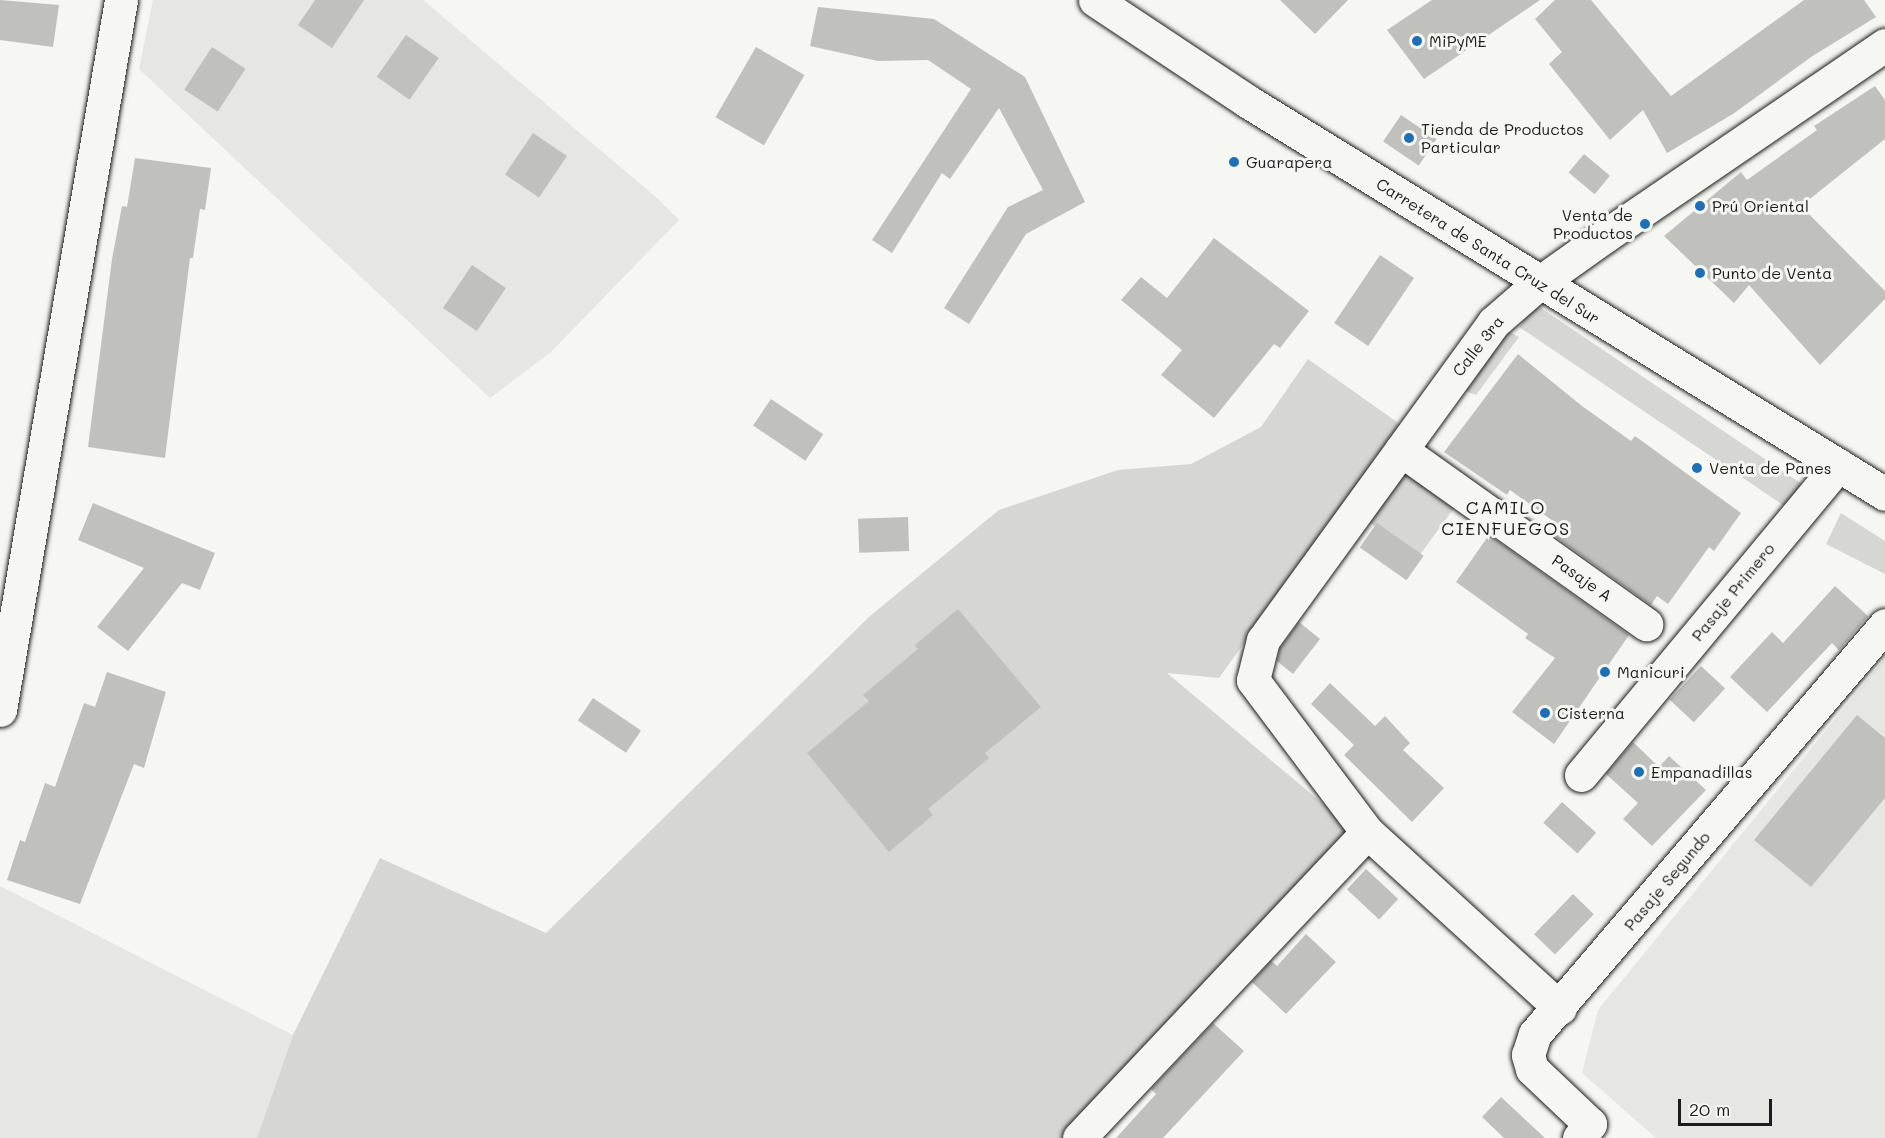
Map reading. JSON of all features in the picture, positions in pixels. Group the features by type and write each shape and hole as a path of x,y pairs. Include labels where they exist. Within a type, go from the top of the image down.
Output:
{"street":[{"path":"0,710 121,0"},
{"name":"Carretera de Santa Cruz del Sur","path":"1095,0 1247,101 1539,283 1885,494"},
{"name":"Calle 3ra","path":"1367,832 1253,680 1263,640 1493,322 1539,283 1885,45"},
{"name":"Pasaje A","path":"1401,450 1646,624"},
{"name":"Pasaje Primero","path":"1581,775 1838,465"},
{"name":"Pasaje Segundo","path":"1579,1138 1590,1124 1532,1069 1528,1054 1536,1034 1885,625"},
{"path":"1079,1138 1367,832 1560,1008"}],"shaded area":[{"path":"153,0 423,0 657,198 679,220 551,352 490,398 139,69"},
{"path":"1535,304 1813,491 1797,515 1519,327"},
{"path":"1493,323 1519,337 1476,395 1448,385"},
{"path":"1308,359 1401,425 1219,678 1167,673 1353,829 1075,1138 257,1138 293,1035 380,858 546,933 870,616 999,510 1118,470 1191,464 1261,427"},
{"path":"1401,450 1463,495 1418,558 1356,512"},
{"path":"1841,513 1885,541 1885,574 1826,544"},
{"path":"1885,658 1885,1138 1656,1138 1582,1073 1598,1010"},
{"path":"0,886 293,1035 257,1138 0,1138"}],"building":[{"path":"0,0 59,5 53,47 0,40"},
{"path":"315,0 364,0 332,48 298,25"},
{"path":"1280,0 1348,0 1315,34"},
{"path":"1432,0 1540,0 1424,79 1387,30"},
{"path":"1555,0 1591,0 1671,96 1804,0 1864,0 1876,17 1811,57 1733,114 1667,153 1643,110 1610,140 1549,64 1562,52 1535,19"},
{"path":"818,7 934,19 1025,77 1085,202 1026,234 969,324 944,308 1008,207 1043,190 999,108 950,179 942,173 892,253 872,240 971,89 928,60 878,61 810,46"},
{"path":"406,35 439,58 410,100 377,77"},
{"path":"212,47 246,69 218,112 184,90"},
{"path":"756,47 804,75 764,145 716,117"},
{"path":"1875,86 1885,100 1885,139 1801,206 1885,291 1885,299 1820,365 1749,285 1734,303 1664,236 1741,172 1747,180 1817,130 1814,126"},
{"path":"1401,115 1437,139 1419,166 1383,142"},
{"path":"533,133 567,156 539,197 505,174"},
{"path":"1584,154 1610,176 1595,194 1569,172"},
{"path":"135,158 211,168 205,210 200,209 193,258 190,258 165,458 88,447 112,259 122,206 127,207"},
{"path":"1214,238 1309,311 1280,348 1274,344 1214,418 1161,375 1182,350 1121,300 1141,277 1167,298"},
{"path":"1380,255 1414,278 1368,346 1334,323"},
{"path":"472,265 506,288 477,331 443,308"},
{"path":"1518,354 1582,406 1631,441 1635,436 1741,513 1714,551 1709,547 1668,604 1657,596 1651,605 1553,535 1560,526 1510,490 1507,495 1444,452"},
{"path":"771,399 823,434 805,461 753,426"},
{"path":"93,503 215,553 200,590 182,583 128,651 97,627 144,568 78,540"},
{"path":"908,517 909,551 859,553 858,519"},
{"path":"1377,523 1424,556 1406,580 1360,548"},
{"path":"1489,535 1629,635 1554,744 1512,712 1555,658 1525,638 1528,634 1456,582"},
{"path":"1835,586 1868,616 1839,650 1832,643 1767,712 1730,677 1772,632 1783,643"},
{"path":"958,609 1041,707 985,753 989,758 928,809 933,815 889,852 807,753 869,701 863,695 918,649 915,645"},
{"path":"1299,622 1320,639 1293,674 1277,661 1280,648"},
{"path":"1701,666 1725,689 1694,722 1670,700"},
{"path":"107,672 166,692 144,768 134,764 80,904 7,880 20,840 25,842 45,783 55,787 84,703 95,707"},
{"path":"1330,683 1375,726 1385,716 1410,743 1403,750 1444,788 1412,822 1344,755 1354,745 1311,704"},
{"path":"593,698 641,730 626,753 578,720"},
{"path":"1857,715 1885,738 1885,798 1811,887 1754,840"},
{"path":"1633,742 1659,767 1669,756 1706,790 1652,846 1623,819 1638,803 1606,774"},
{"path":"1562,802 1596,833 1577,854 1543,823"},
{"path":"1366,869 1398,899 1379,919 1347,889"},
{"path":"1573,894 1594,914 1555,954 1534,934"},
{"path":"1306,934 1336,962 1286,1014 1252,982 1271,961 1277,966"},
{"path":"1213,1023 1244,1051 1163,1138 1116,1138 1156,1094 1151,1089"},
{"path":"1501,1097 1545,1138 1504,1138 1482,1117"}],"place":[{"name":"MiPyME","path":"1417,41"},
{"name":"Tienda de Productos Particular","path":"1409,138"},
{"name":"Guarapera","path":"1234,162"},
{"name":"Prú Oriental","path":"1700,206"},
{"name":"Venta de Productos","path":"1645,224"},
{"name":"Punto de Venta","path":"1700,273"},
{"name":"Venta de Panes","path":"1697,468"},
{"name":"Manicuri","path":"1605,672"},
{"name":"Cisterna","path":"1545,713"},
{"name":"Empanadillas","path":"1639,772"}],"district":[{"name":"CAMILO CIENFUEGOS","path":"1506,518"}]}
